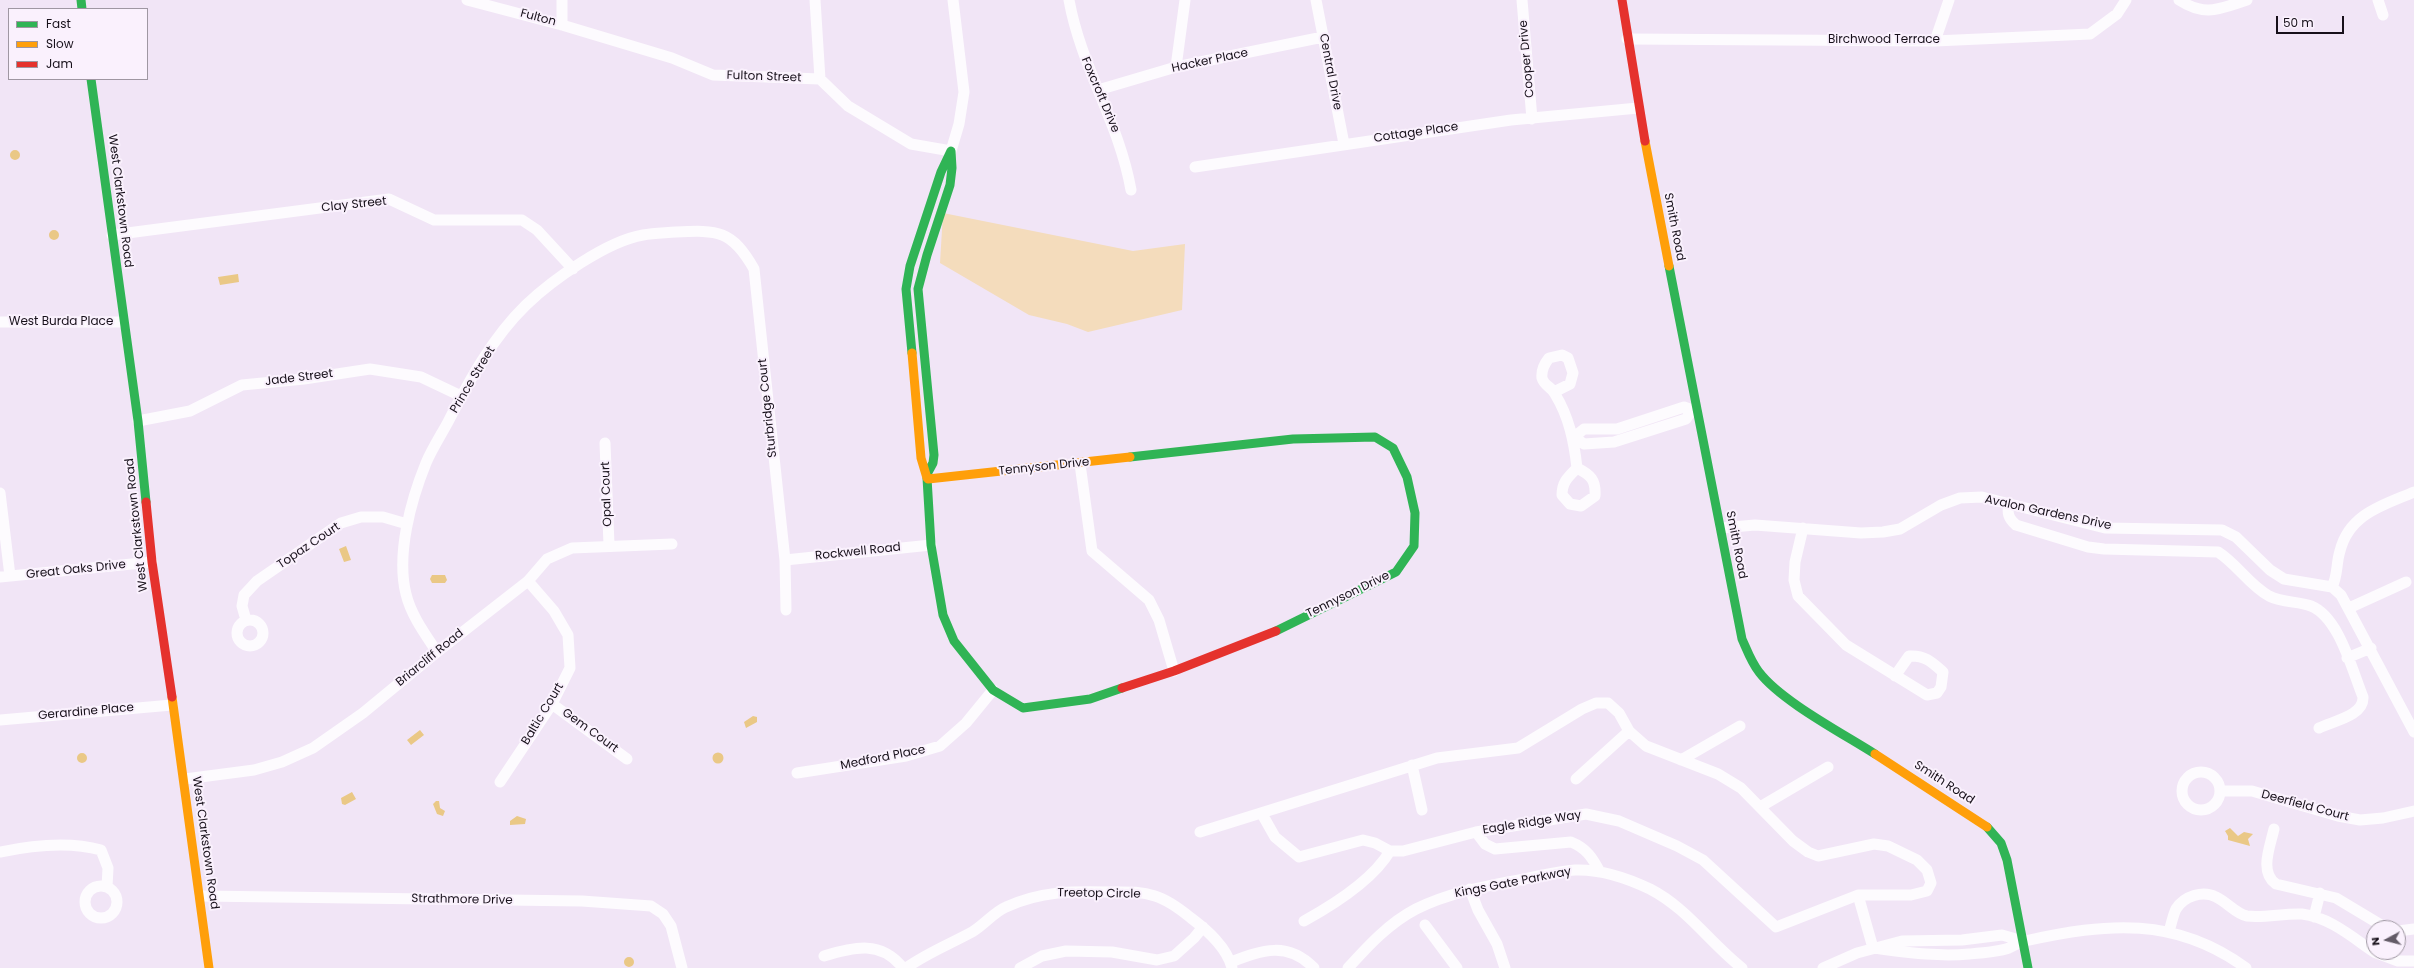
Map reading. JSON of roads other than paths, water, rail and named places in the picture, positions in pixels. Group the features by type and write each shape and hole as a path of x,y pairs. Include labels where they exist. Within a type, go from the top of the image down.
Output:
{"street":[{"name":"Fulton","path":"467,0 562,25"},
{"path":"562,0 562,25"},
{"path":"815,0 820,79 848,106 910,144 951,151"},
{"name":"Tennyson Drive","path":"928,476 1080,464 1182,450 1293,439 1375,437 1393,448 1406,478 1415,513 1414,546 1396,572 1267,635 1174,671 1090,699 1023,708 993,690 954,641 943,615 931,545 928,476 921,458 906,289 910,266 941,172 951,151 959,124 964,92 953,0"},
{"name":"Foxcroft Drive","path":"1069,0 1085,59 1120,143 1131,190"},
{"path":"1176,67 1185,0"},
{"name":"Central Drive","path":"1316,0 1344,144"},
{"name":"Cooper Drive","path":"1522,0 1532,119"},
{"name":"Smith Road","path":"1622,0 1638,108 1694,410 1721,528 1742,639 1751,663 1766,682 1784,695 1988,826 2001,843 2007,860 2028,968"},
{"path":"1935,41 1949,0"},
{"name":"Birchwood Terrace","path":"1627,39 1935,41 2090,34 2117,14 2126,0"},
{"path":"2179,0 2195,9 2213,11 2247,0"},
{"path":"2378,0 2383,15"},
{"name":"Fulton Street","path":"562,25 672,58 713,74 820,79"},
{"name":"Hacker Place","path":"1098,90 1176,67 1323,37"},
{"name":"West Clarkstown Road","path":"91,80 123,322 138,421 152,562 184,780 209,968"},
{"name":"Cottage Place","path":"1195,167 1344,144 1532,119 1638,108"},
{"name":"Tennyson Drive","path":"928,476 933,463 934,455 918,289 922,268 952,176 951,151"},
{"name":"Clay Street","path":"112,235 389,199 434,220 522,220 536,230 573,269"},
{"name":"Prince Street","path":"437,652 417,622 406,594 403,566 407,524 426,462 461,396 487,354 526,305 573,269 608,247 642,235 708,230"},
{"name":"Sturbridge Court","path":"708,230 726,236 742,249 754,269 784,560 786,610"},
{"name":"West Burda Place","path":"0,322 123,322"},
{"name":"Jade Street","path":"138,421 190,411 242,385 304,379 370,369 421,376 461,396"},
{"path":"1554,392 1574,437 1577,468"},
{"path":"1684,407 1694,410 1686,419 1614,442 1584,444 1574,437 1584,430 1617,429 1684,407"},
{"path":"1656,416 1658,428"},
{"name":"Opal Court","path":"605,443 609,545"},
{"path":"1080,464 1092,551 1149,600 1159,620 1174,671"},
{"path":"2414,492 2369,512 2352,525 2339,551 2336,580 2332,587 2341,595 2349,608 2411,716 2414,732"},
{"path":"0,493 5,577"},
{"name":"Avalon Gardens Drive","path":"1721,528 1755,525 1861,533 1883,532 1900,529 1942,505 1960,498 1982,497 2105,528 2222,530 2236,538 2270,570 2284,579 2332,587"},
{"path":"2009,503 2007,511 2010,520 2016,525 2088,547 2218,552 2231,560 2255,585 2269,595 2286,602 2310,605 2322,612 2332,623 2363,697 2363,704 2358,711 2319,728"},
{"name":"Topaz Court","path":"246,620 242,606 244,595 257,581 341,523 361,517 383,517 407,524"},
{"path":"1803,528 1795,562 1794,580 1798,596 1846,645 1895,676"},
{"name":"Briarcliff Road","path":"184,780 254,770 282,762 313,748 363,713 437,652 528,581 547,559 572,548 609,545 672,544"},
{"name":"Rockwell Road","path":"784,560 931,545"},
{"name":"Great Oaks Drive","path":"5,577 152,562"},
{"name":"Baltic Court","path":"500,782 552,704 570,668 568,636 554,612 528,581"},
{"path":"2349,608 2406,582"},
{"path":"2347,658 2371,648"},
{"name":"Medford Place","path":"797,773 906,756 940,746 966,723 993,690"},
{"name":"Eagle Ridge Way","path":"1200,832 1262,814 1436,758 1518,748 1582,709 1596,703 1608,703 1618,713 1629,732 1646,746 1718,774 1741,788 1793,841 1818,856 1874,844 1888,846 1917,860 1927,870 1931,883 1927,891 1911,895 1858,895 1776,927 1703,860 1677,846 1618,821 1586,814 1476,832 1403,851 1390,851"},
{"name":"Gem Court","path":"552,704 627,759"},
{"name":"Gerardine Place","path":"0,720 172,705"},
{"path":"1681,760 1740,726"},
{"path":"1576,778 1629,732"},
{"path":"1412,766 1422,810"},
{"path":"1760,807 1828,767"},
{"name":"Deerfield Court","path":"2220,791 2252,791 2338,816 2360,820 2383,818 2414,811"},
{"path":"1262,814 1275,836 1299,857 1363,840 1376,843 1390,851 1382,865 1372,874 1321,912 1304,921"},
{"path":"2274,829 2266,870 2269,879 2276,884 2320,893 2336,898 2373,920"},
{"path":"1476,832 1485,844 1495,849 1571,842 1582,846 1592,857 1600,872"},
{"path":"0,852 22,847 81,845 101,850 108,868 106,887"},
{"name":"Kings Gate Parkway","path":"1348,968 1391,925 1416,909 1470,889 1575,870 1600,872 1626,878 1652,890 1674,904 1742,968"},
{"path":"1470,889 1478,910 1498,944 1505,968"},
{"name":"Treetop Circle","path":"905,968 922,957 974,931 1004,907 1033,896 1063,891 1140,893 1156,896 1172,904 1203,926 1216,940 1231,965"},
{"path":"2314,917 2320,893"},
{"path":"2169,932 2176,909 2187,898 2199,894 2215,896 2245,915 2262,917 2302,914 2314,917 2330,923 2366,947"},
{"path":"1858,895 1873,948"},
{"name":"Strathmore Drive","path":"200,896 574,901 651,906 663,914 672,926 682,968"},
{"path":"1425,925 1457,968"},
{"path":"1020,968 1042,956 1066,951 1112,952 1157,960 1174,956 1194,938 1203,926"},
{"path":"1823,968 1873,948 1902,941 1962,940 2002,935 2023,941 2124,926 2169,932 2209,946 2246,968"},
{"path":"824,956 859,948 878,950 895,957 905,968"},
{"path":"1231,965 1255,953 1274,949 1292,952 1314,968"},
{"path":"2395,960 2414,961"}]}
